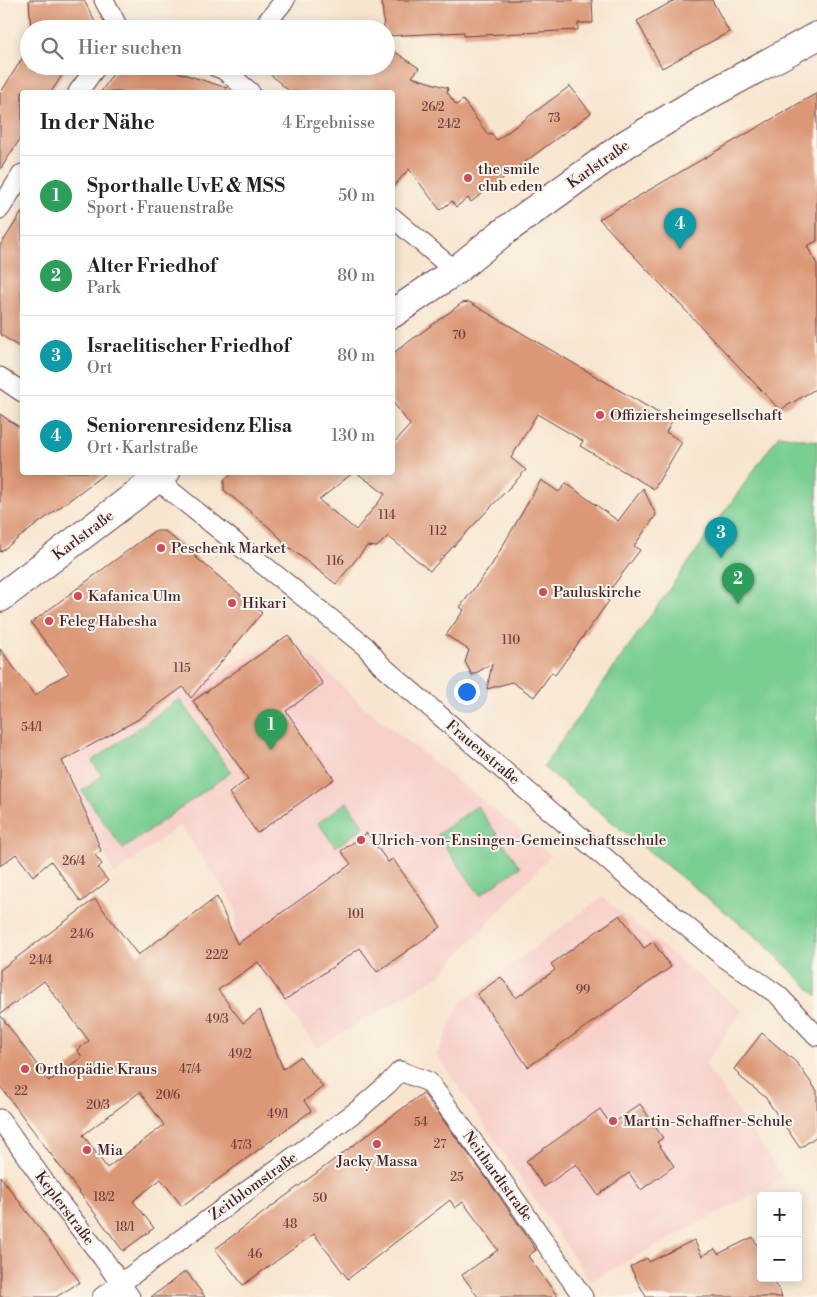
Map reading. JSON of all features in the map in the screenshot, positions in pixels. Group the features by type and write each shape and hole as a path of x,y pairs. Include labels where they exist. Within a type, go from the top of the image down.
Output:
{"main road":[{"name":"Karlstraße","path":"395,312 455,271 502,233 626,144 706,96 817,36"},
{"name":"Karlstraße","path":"0,598 156,475"}],"street":[{"path":"104,0 114,20"},
{"path":"268,20 285,0"},
{"path":"79,90 90,75"},
{"path":"231,75 248,90"},
{"path":"0,209 20,177"},
{"path":"395,220 455,271"},
{"path":"0,377 20,391"},
{"name":"Frauenstraße","path":"156,475 366,647 381,665 625,875 722,956 778,996 817,1036"},
{"name":"Zeitblomstraße","path":"102,1297 125,1290 376,1096 400,1071"},
{"name":"Neithardtstraße","path":"400,1071 429,1082 505,1185 582,1295"},
{"name":"Keplerstraße","path":"0,1119 125,1290"}],"shaded area":[{"name":"Ulrich-von-Ensingen-Gemeinschaftsschule","path":"288,635 364,707 551,855 440,975 317,1048 235,938 236,907 180,825 114,875 65,762 183,689"},
{"name":"Martin-Schaffner-Schule","path":"602,897 742,1011 705,1064 783,1178 590,1281 437,1055 461,1002"}],"green space":[{"path":"779,435 817,441 817,996 759,939 543,767"},
{"path":"179,699 231,772 123,849 82,791 102,776 92,761"},
{"path":"347,802 364,827 336,847 318,823"},
{"path":"477,806 520,867 480,895 437,835"}],"building":[{"path":"29,0 84,0 94,20 30,20"},
{"path":"382,0 592,0 593,23 578,23 578,30 464,36 464,32 395,36 395,20 383,20"},
{"path":"675,0 712,0 729,32 662,68 637,21"},
{"path":"395,52 419,68 412,77 448,88 447,92 456,105 463,100 488,135 491,133 497,140 570,86 591,113 471,202 468,198 456,207 452,201 440,210 409,169 395,185 395,90 288,90 271,75 395,75"},
{"path":"20,62 20,75 62,75 52,90 20,90 20,139 0,170 0,94"},
{"path":"112,75 187,75 227,88 226,90 102,90"},
{"path":"817,93 817,241 807,246 817,264 817,388 780,410 599,219"},
{"path":"20,215 20,348 0,334 0,246"},
{"path":"469,302 672,421 666,432 682,442 654,489 580,446 583,441 537,414 511,458 526,470 430,571 388,536 377,547 367,546 336,584 291,549 270,528 224,490 224,480 230,475 350,475 319,500 356,530 385,494 360,475 395,475 395,442 410,425 395,405 395,352 462,303"},
{"path":"0,414 20,428 20,475 103,475 0,552"},
{"name":"Pauluskirche","path":"541,480 559,492 566,483 618,521 643,488 656,515 634,546 640,550 604,598 609,601 555,675 552,672 534,697 512,682 487,689 492,664 472,675 465,662 469,650 446,635 464,610 460,607 491,566"},
{"path":"154,531 165,531 262,613 191,698 183,687 137,720 62,761 91,824 101,851 95,855 102,864 98,868 108,881 81,902 51,861 33,876 16,854 0,866 0,649 35,696 51,683 69,673 31,623"},
{"path":"288,635 323,684 286,711 334,779 257,833 229,793 248,779 193,701"},
{"path":"367,833 388,862 393,859 441,927 377,972 360,948 285,1000 258,962 218,990 243,1023 260,1010 283,1069 300,1057 323,1087 304,1101 311,1111 182,1206 161,1179 133,1201 154,1228 123,1251 0,1086 0,1015 49,1081 82,1057 77,1050 89,1041 44,981 0,1014 0,970 95,899 138,955 217,897 237,944 351,864 341,851","holes":["140,1092 164,1125 107,1168 83,1135"]},
{"path":"620,915 644,948 653,942 671,967 528,1067 477,994 501,977 516,998 555,970 551,964"},
{"path":"762,1033 797,1063 817,1091 817,1136 800,1148 765,1097 739,1076 734,1069"},
{"path":"423,1093 490,1183 536,1250 528,1256 558,1297 478,1297 462,1275 498,1250 463,1202 455,1208 450,1200 348,1279 314,1234 243,1285 215,1249"},
{"path":"640,1104 663,1138 657,1142 674,1166 641,1190 629,1173 598,1195 576,1164 544,1187 526,1161 600,1109 611,1125"},
{"path":"0,1176 80,1282 56,1297 0,1297"},
{"path":"753,1237 757,1245 757,1282 775,1282 782,1297 646,1297 630,1267 647,1258 649,1262 694,1240 702,1256 715,1249 718,1254"},
{"path":"186,1271 205,1297 151,1297"}],"place":[{"name":"the smile club eden","path":"468,178"},
{"name":"Seniorenresidenz Elisa","path":"680,249"},
{"name":"Offiziersheimgesellschaft","path":"600,415"},
{"name":"Peschenk Market","path":"161,548"},
{"name":"Israelitischer Friedhof","path":"721,558"},
{"name":"Pauluskirche","path":"543,592"},
{"name":"Kafanica Ulm","path":"78,596"},
{"name":"Hikari","path":"232,603"},
{"name":"Alter Friedhof","path":"738,604"},
{"name":"Feleg Habesha","path":"49,621"},
{"name":"Sporthalle UvE & MSS","path":"271,750"},
{"name":"Ulrich-von-Ensingen-Gemeinschaftsschule","path":"361,840"},
{"name":"Orthopädie Kraus","path":"25,1069"},
{"name":"Martin-Schaffner-Schule","path":"613,1121"},
{"name":"Jacky Massa","path":"377,1144"},
{"name":"Mia","path":"87,1150"}]}
